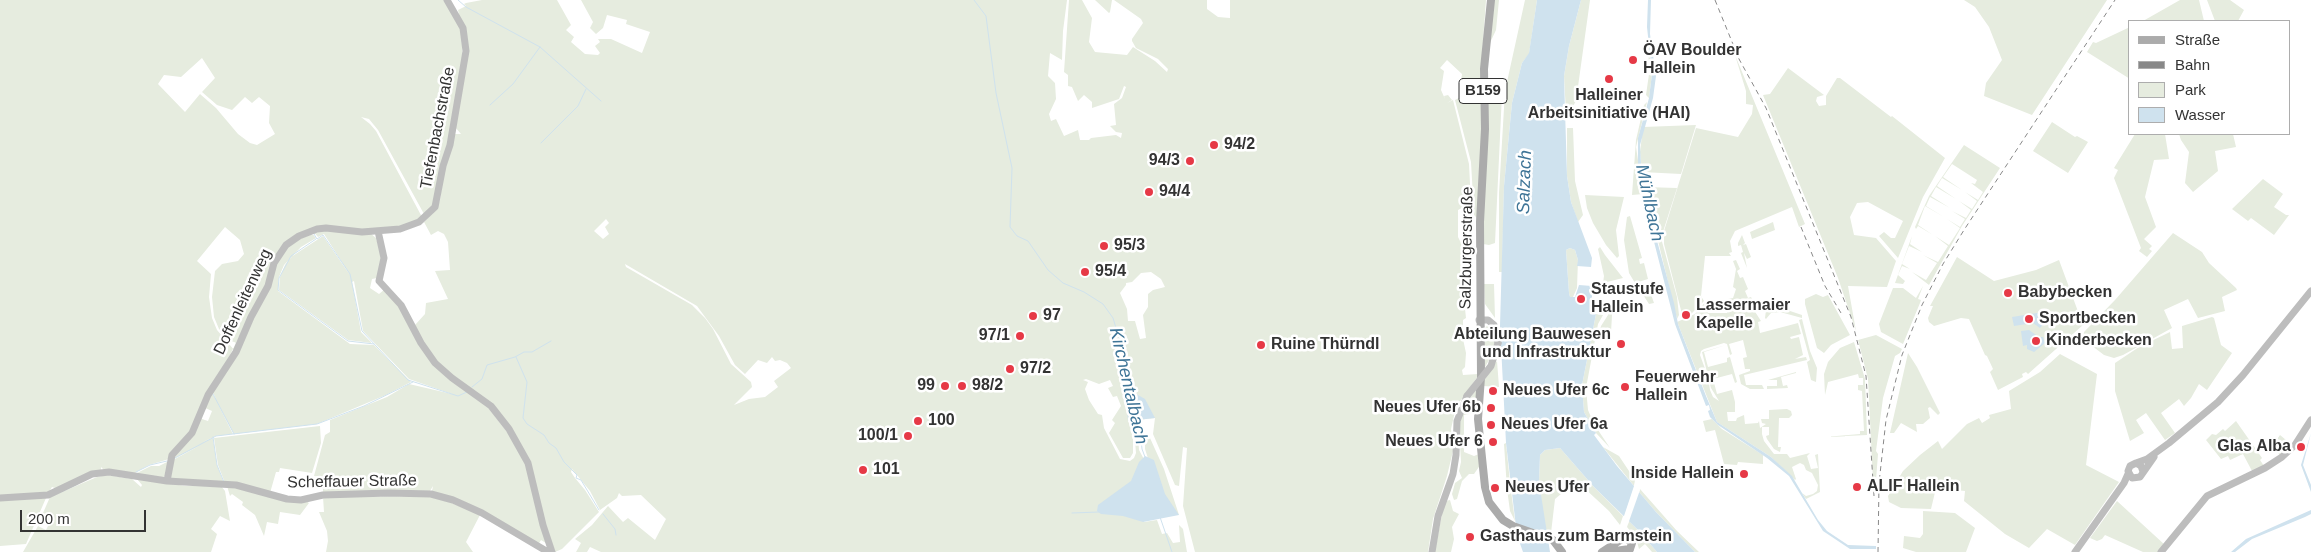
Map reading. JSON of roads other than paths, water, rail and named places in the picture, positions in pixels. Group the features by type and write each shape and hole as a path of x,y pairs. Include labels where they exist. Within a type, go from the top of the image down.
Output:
{"main road":[{"name":"Salzburgerstraße","path":"1491,0 1484,69 1485,129 1480,222 1479,320 1481,378 1478,418 1485,487 1489,502 1503,520 1514,526 1550,538 1557,543 1562,552"},
{"path":"1604,552 1619,546 1622,537 1630,538 1631,551 1624,551 1619,546"}],"street":[{"name":"Tiefenbachstraße","path":"378,231 400,229 419,222 431,213 438,199 443,166 450,145 466,51 463,28 447,0"},
{"name":"Doffenleitenweg","path":"167,480 172,455 192,433 208,395 236,352 251,317 268,286 274,263 286,245 299,236 317,228 362,232 378,231"},
{"path":"378,231 384,258 380,281 401,304 421,343 435,363 452,378 491,406 509,429 528,462 552,552"},
{"path":"2110,503 2140,477 2150,461 2169,443 2225,395 2311,291"},
{"path":"1432,552 1438,516 1453,474 1457,421 1467,396 1496,355 1498,334 1491,322 1479,320"},
{"path":"2161,552 2207,496 2265,468 2282,457 2295,445 2311,420"},
{"path":"2076,552 2110,503 2128,474 2130,466 2147,459 2169,443"},
{"path":"2136,464 2142,466 2143,472"},
{"name":"Scheffauer Straße","path":"0,498 48,495 100,472 167,480 236,485 288,499 301,500 324,496 383,493 440,496 482,513 548,552"},
{"path":"2128,474 2136,479"}],"water":[{"name":"Salzach","path":"1537,0 1581,0 1569,46 1564,76 1567,176 1571,202 1592,258 1591,267 1577,266 1578,260 1575,250 1570,248 1566,250 1569,293 1570,297 1575,297 1579,285 1592,286 1592,308 1596,314 1582,385 1584,412 1596,433 1594,435 1617,466 1656,512 1695,552 1657,552 1639,531 1594,487 1560,448 1545,450 1540,455 1539,482 1550,552 1523,552 1517,535 1506,443 1500,326 1504,186 1512,103 1522,63 1529,53"},
{"name":"Mühlbach","path":"1648,0 1651,0 1650,34 1656,76 1653,98 1640,145 1641,164 1656,237 1678,324 1706,396 1717,422 1771,457 1792,476 1818,520 1827,531 1848,545 1876,546 1876,549 1850,549 1823,531 1789,476 1767,458 1718,425 1710,417 1709,405 1706,406 1675,324 1638,171 1638,138 1649,98 1652,74 1647,27"},
{"name":"Sportbecken","path":"2043,312 2045,322 2040,328 2033,323 2014,326 2012,317"},
{"name":"Kinderbecken","path":"2029,330 2039,337 2043,337 2045,343 2034,352 2027,349 2027,345 2023,346 2021,331"},
{"path":"1131,391 1145,399 1155,418 1128,421 1127,408"},
{"path":"2311,433 2303,465 2311,485 2311,492 2301,465"},
{"path":"1145,456 1154,460 1165,494 1179,515 1143,522 1123,516 1101,514 1097,511 1098,505 1131,481 1139,462"},
{"path":"2311,510 2311,514 2252,539 2235,552 2231,552 2246,539"}],"waterway":[{"path":"458,0 466,7 540,47 601,101"},
{"name":"Kirchentalbach","path":"974,0 986,16 996,93 1012,168 1010,227 1017,236 1028,241 1048,270 1063,283 1084,292 1103,304 1113,318 1131,391"},
{"path":"490,105 513,84 540,47"},
{"path":"541,143 578,106 586,89"},
{"path":"314,234 317,239 323,235 350,274 362,331 408,380 458,396 467,392"},
{"path":"316,239 291,256 279,278 278,290 348,341 374,344"},
{"path":"472,387 482,379 487,365 515,357 524,352 532,352 551,341"},
{"path":"516,357 527,382 523,418 527,424 544,435 549,443 556,448 564,462 577,475 576,478 581,480 599,510"},
{"path":"175,458 216,436 317,424 364,406 413,382"},
{"path":"213,394 234,434"},
{"name":"Kirchentalbach","path":"1139,419 1142,449 1145,457"},
{"path":"213,437 217,465 224,482"},
{"path":"136,472 150,465 167,461"},
{"path":"61,492 78,484"},
{"path":"1072,513 1099,512"},
{"path":"603,514 615,529 616,535"},
{"name":"Kirchentalbach","path":"1160,517 1172,552"}],"railway":[{"path":"1715,0 1739,59 1766,108 1851,317 1866,376 1874,496"},
{"path":"1878,552 1879,483 1886,420 1902,355 1922,305 1943,264 1964,230 2115,0"},
{"path":"1801,227 1825,286 1841,313"}],"place":[{"name":"ÖAV Boulder Hallein","path":"1633,60"},
{"name":"Halleiner Arbeitsinitiative (HAI)","path":"1609,79"},
{"name":"94/2","path":"1214,145"},
{"name":"94/3","path":"1190,161"},
{"name":"94/4","path":"1149,192"},
{"name":"95/3","path":"1104,246"},
{"name":"95/4","path":"1085,272"},
{"name":"Babybecken","path":"2008,293"},
{"name":"Staustufe Hallein","path":"1581,299"},
{"name":"Lassermaier Kapelle","path":"1686,315"},
{"name":"97","path":"1033,316"},
{"name":"Sportbecken","path":"2029,319"},
{"name":"97/1","path":"1020,336"},
{"name":"Kinderbecken","path":"2036,341"},
{"name":"Abteilung Bauwesen und Infrastruktur","path":"1621,344"},
{"name":"Ruine Thürndl","path":"1261,345"},
{"name":"97/2","path":"1010,369"},
{"name":"99","path":"945,386"},
{"name":"98/2","path":"962,386"},
{"name":"Feuerwehr Hallein","path":"1625,387"},
{"name":"Neues Ufer 6c","path":"1493,391"},
{"name":"Neues Ufer 6b","path":"1491,408"},
{"name":"100","path":"918,421"},
{"name":"Neues Ufer 6a","path":"1491,425"},
{"name":"100/1","path":"908,436"},
{"name":"Neues Ufer 6","path":"1493,442"},
{"name":"Glas Alba","path":"2301,447"},
{"name":"101","path":"863,470"},
{"name":"Inside Hallein","path":"1744,474"},
{"name":"ALIF Hallein","path":"1857,487"},
{"name":"Neues Ufer","path":"1495,488"},
{"name":"Gasthaus zum Barmstein","path":"1470,537"}]}
